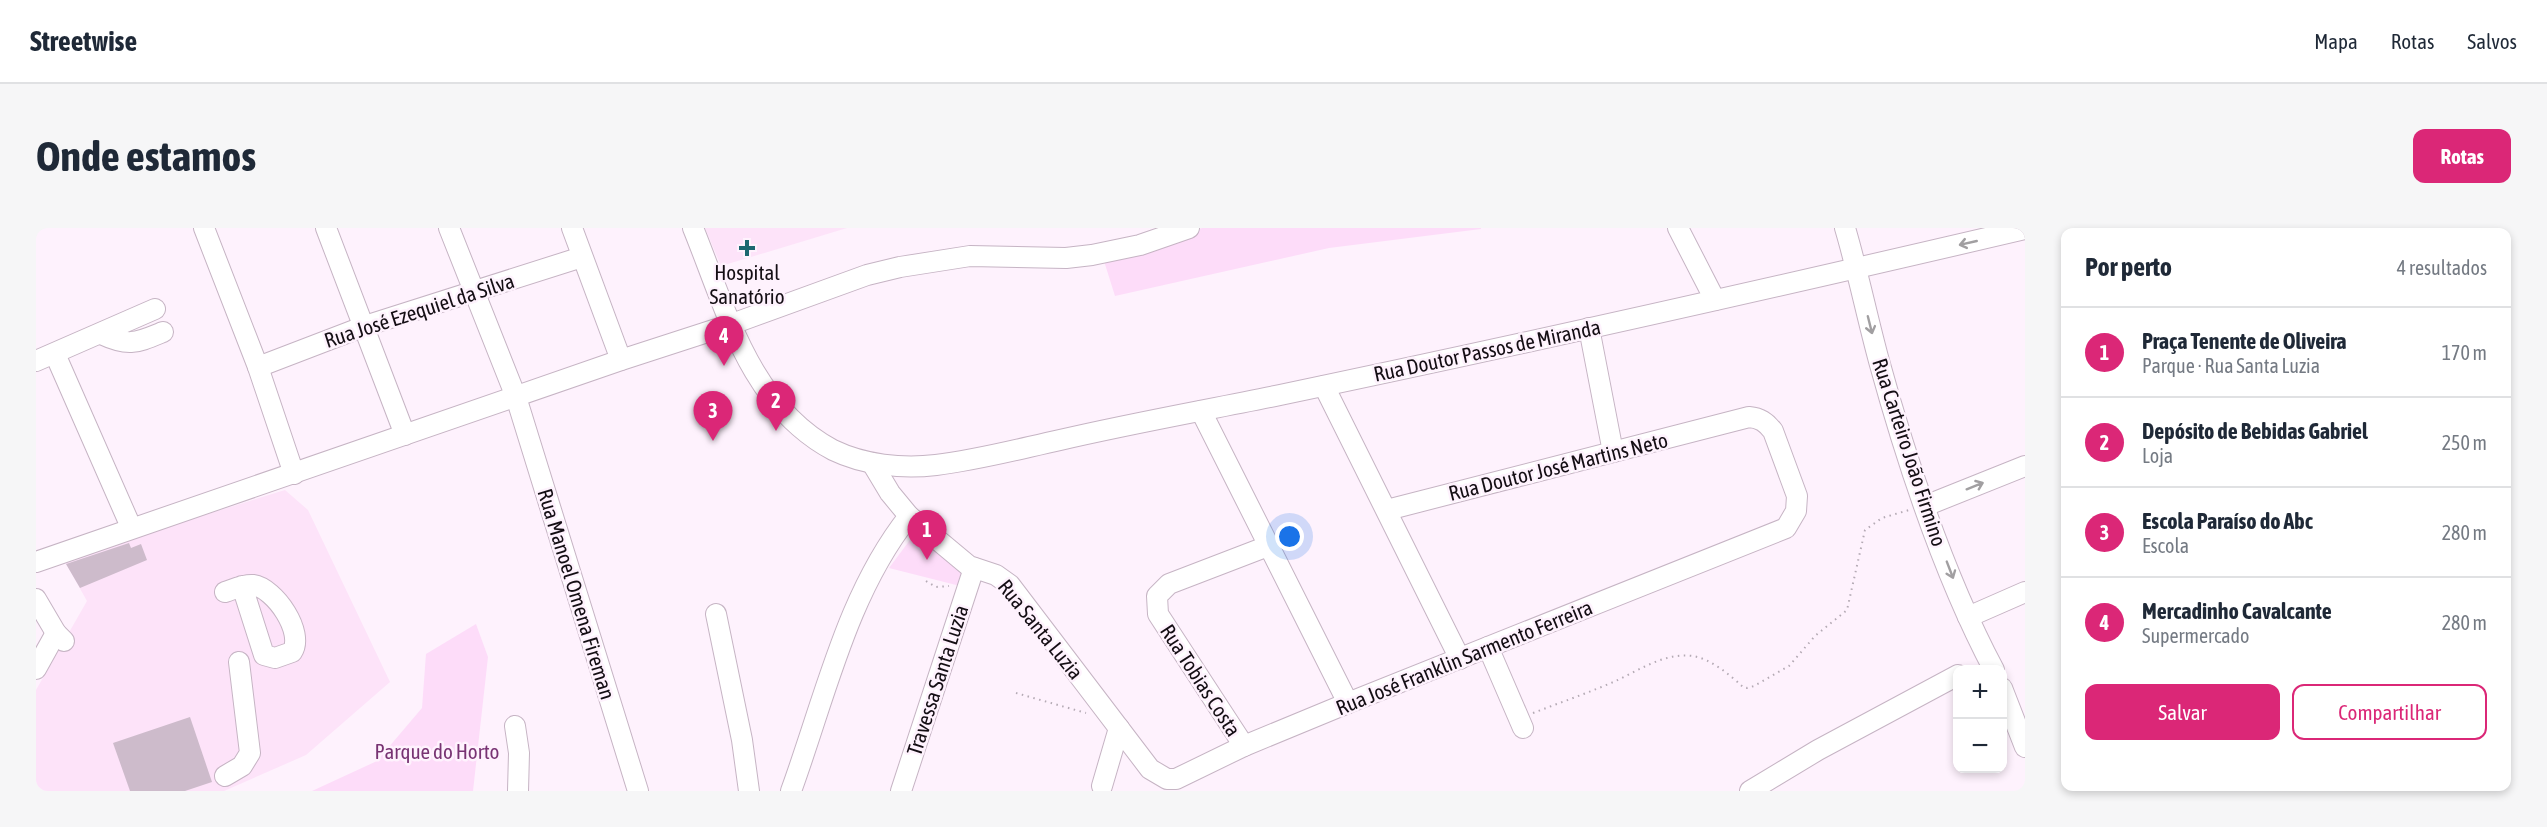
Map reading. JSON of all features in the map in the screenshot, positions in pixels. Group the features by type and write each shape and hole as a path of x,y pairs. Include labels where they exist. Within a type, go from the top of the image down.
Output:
{"street":[{"path":"204,228 258,368 294,474"},
{"path":"326,228 405,435"},
{"name":"Rua Manoel Omena Fireman","path":"449,228 476,291 516,398 638,791"},
{"path":"572,228 621,360"},
{"name":"Rua Doutor Passos de Miranda","path":"693,228 748,363 764,390 782,411 832,449 872,463 914,466 997,455 1324,386 2025,230"},
{"path":"36,562 131,527 294,474 621,360 732,324 867,275 900,267 970,256 1066,258 1092,255 1140,245 1189,228"},
{"path":"1678,228 1715,300"},
{"name":"Rua Carteiro João Firmino","path":"1845,228 1879,362 1924,506 1968,616 1991,664"},
{"name":"Rua José Ezequiel da Silva","path":"258,368 365,326 582,256"},
{"path":"36,360 55,354 155,309"},
{"path":"1589,328 1613,452"},
{"path":"101,334 130,344 163,332"},
{"path":"55,354 131,527"},
{"path":"1324,386 1460,658"},
{"path":"1202,411 1348,703"},
{"name":"Rua Doutor José Martins Neto","path":"1387,510 1749,417 1758,418 1773,431 1797,496 1796,512 1786,528"},
{"name":"Rua Santa Luzia","path":"872,463 894,498 909,516 972,572 996,575 1010,585 1146,764"},
{"path":"1924,506 2025,466"},
{"path":"791,791 861,596 884,551 909,516"},
{"name":"Rua José Franklin Sarmento Ferreira","path":"1146,764 1159,775 1176,779 1244,746 1348,703 1786,528"},
{"name":"Rua Tobias Costa","path":"1244,746 1158,614 1156,596 1169,584 1268,546"},
{"name":"Travessa Santa Luzia","path":"901,791 972,572"},
{"path":"1968,616 2025,592"},
{"path":"36,599 60,637 36,669"},
{"path":"716,614 742,740 749,791"},
{"path":"1488,647 1521,723"},
{"path":"225,776 242,766 250,753 239,662"},
{"path":"1750,791 1818,750 1953,678"},
{"path":"2007,700 2025,747"},
{"path":"1102,786 1117,725"},
{"path":"515,726 519,753 518,791"}],"path":[{"path":"1521,723 1659,660 1674,656 1696,657 1716,667 1743,687 1754,686 1789,666 1815,636 1847,610 1865,530 1882,518 1924,506"},
{"path":"926,581 936,587 949,587 972,572"},
{"path":"1017,693 1117,725"}],"shaded area":[{"name":"Hospital Sanatório","path":"705,228 847,228 721,266"},
{"path":"285,490 308,510 390,682 306,755 224,791 36,791 36,690 87,601 65,562 127,539"}],"green space":[{"path":"1202,228 1481,229 1329,248 1115,296 1104,261"},
{"path":"919,528 971,574 964,587 889,568"},
{"name":"Parque do Horto","path":"476,624 488,657 473,791 312,791 377,761 422,708 426,654"}],"building":[{"path":"129,543 131,548 141,544 147,560 80,588 66,564"},
{"path":"190,717 212,782 185,791 130,791 113,743"}],"place":[{"name":"Hospital Sanatório","path":"747,248"},
{"name":"Mercadinho Cavalcante","path":"724,366"},
{"name":"Depósito de Bebidas Gabriel","path":"776,431"},
{"name":"Escola Paraíso do Abc","path":"713,441"},
{"name":"Praça Tenente de Oliveira","path":"927,560"}]}
